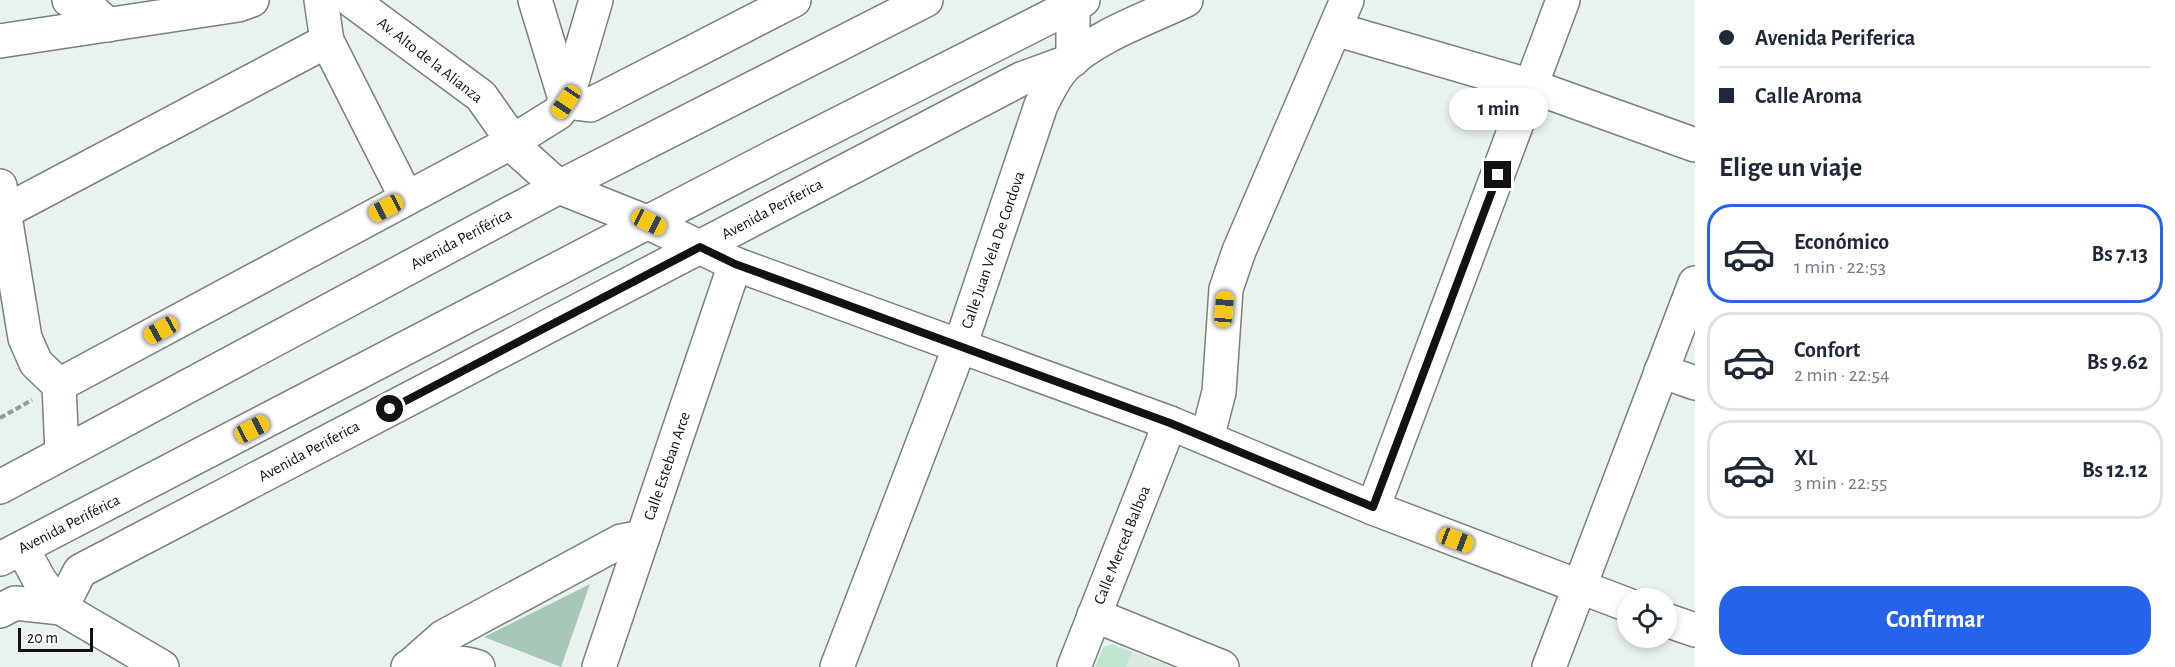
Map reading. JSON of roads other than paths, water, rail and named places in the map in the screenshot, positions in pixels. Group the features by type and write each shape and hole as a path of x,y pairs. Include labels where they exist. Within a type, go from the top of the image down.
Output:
{"street":[{"path":"69,0 86,5 108,25"},
{"path":"0,41 238,5 252,0"},
{"path":"321,0 327,41 406,197"},
{"name":"Av. Alto de la Alianza","path":"351,0 481,96 505,130 510,143 559,187 649,222 735,264 1170,423 1373,507 1617,602"},
{"path":"535,0 566,102"},
{"path":"59,385 510,143 558,112 566,102 596,0"},
{"path":"566,102 590,105 794,0"},
{"name":"Avenida Periférica","path":"0,488 559,187 926,0"},
{"name":"Calle Juan Vela De Cordova","path":"837,667 960,346 1041,105 1051,85 1073,60 1109,37 1186,0"},
{"path":"1373,507 1563,0"},
{"path":"1073,60 1078,3"},
{"name":"Avenida Periférica","path":"11,554 649,222 1078,3"},
{"path":"1207,438 1219,392 1226,289 1239,251 1341,15 1695,145"},
{"path":"62,453 59,385 36,363 26,338 2,199 327,41"},
{"name":"Avenida Periferica","path":"61,608 80,571 1021,79 1073,60"},
{"name":"Calle Esteban Arce","path":"599,667 735,264"},
{"path":"1549,667 1581,589 1695,283"},
{"path":"1661,371 1695,383"},
{"name":"Calle Merced Balboa","path":"1074,667 1170,423"},
{"path":"409,667 443,637 621,541 643,537"},
{"path":"11,554 40,581 61,608 162,667"},
{"path":"0,611 15,603 61,608"},
{"path":"1094,615 1222,667"},
{"path":"1677,624 1695,630"},
{"path":"409,667 441,663 467,663 478,667"}]}
